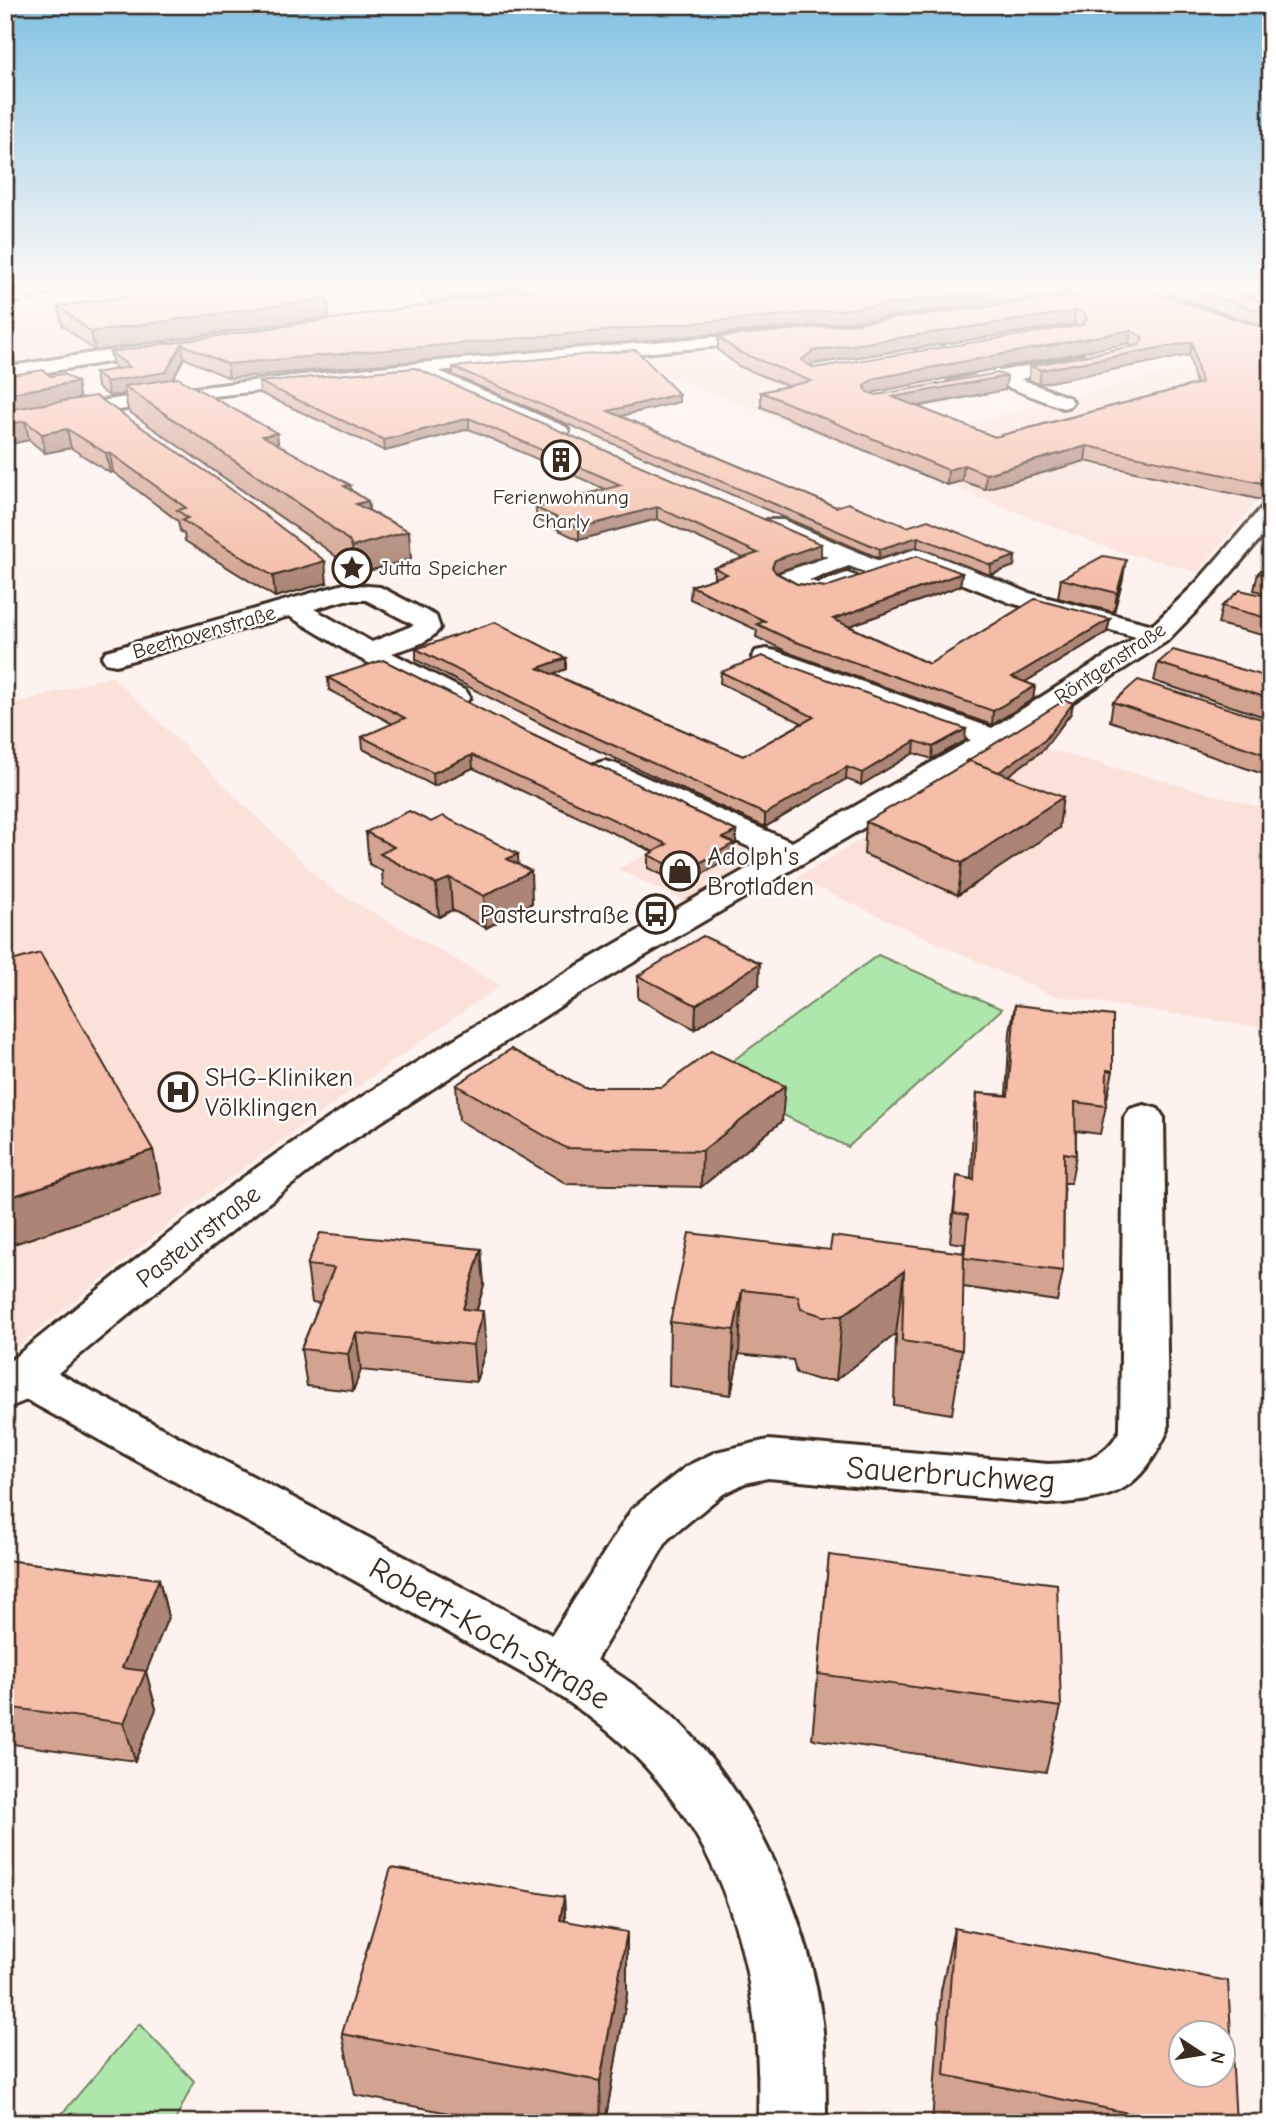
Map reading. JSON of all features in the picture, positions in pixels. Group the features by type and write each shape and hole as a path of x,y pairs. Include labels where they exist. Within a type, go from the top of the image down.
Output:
{"street":[{"path":"76,386 127,422"},
{"path":"5,422 100,404 230,386"},
{"path":"457,386 585,442"},
{"path":"943,388 951,386"},
{"path":"1022,386 1063,402"},
{"name":"Röntgenstraße","path":"794,855 995,738 1111,679 1158,635 1219,592 1269,515"},
{"path":"761,519 878,570"},
{"path":"849,558 786,579 816,592 916,556 1020,598 1158,635"},
{"path":"331,569 341,576 344,592"},
{"name":"Beethovenstraße","path":"116,657 344,592 371,592 427,622 427,628 415,636 369,652"},
{"name":"Beethovenstraße","path":"292,607 369,652 480,709"},
{"path":"766,657 995,738"},
{"path":"584,761 794,855"},
{"name":"Pasteurstraße","path":"14,1384 173,1254 320,1143 563,988 794,855"},
{"name":"Sauerbruchweg","path":"562,1667 650,1524 705,1480 734,1466 768,1459 1048,1485 1083,1482 1115,1471 1135,1452 1144,1430 1144,1118"},
{"name":"Robert-Koch-Straße","path":"14,1384 562,1667 614,1702 658,1739 688,1773 720,1817 772,1938 787,2009 794,2085 792,2123"}],"shaded area":[{"path":"695,386 847,386 944,430 1114,386 1231,386 1271,400 1259,499 1198,572 1111,549"},
{"name":"SHG-Kliniken Völklingen","path":"112,676 328,887 500,985 202,1198 5,1357 5,706"},
{"path":"1024,743 1271,810 1271,1029 1051,995 796,878"},
{"path":"697,828 764,859 687,903 618,869"}],"green space":[{"path":"878,955 1002,1009 848,1147 709,1078"},
{"path":"139,2024 194,2081 174,2123 54,2123"}],"building":[{"path":"5,386 51,386 5,394"},
{"path":"124,386 193,386 277,433 263,436 350,485 344,486 368,501 356,504 409,531 352,547 349,541"},
{"path":"268,386 457,386 821,544 775,560 772,567 776,573 797,584 826,587 917,556 962,573 833,619 929,664 1035,599 1110,619 1012,677 1035,686 993,711 793,641 757,624 765,621 691,586 727,574 714,568 758,553 657,507 579,528 536,508 621,485 469,418 384,440"},
{"path":"498,386 671,386 679,394 608,411 836,507 848,503 907,527 928,520 1015,556 991,565 918,537 880,549"},
{"path":"787,386 865,386 867,392 877,395 924,386 951,386 893,397 995,437 1188,386 1271,386 1271,485 1087,446 986,474 964,465 948,470 761,392"},
{"path":"96,396 220,481 325,561 273,576 182,520 188,518 177,510 186,508 110,453 67,429 42,434 25,421 5,425 5,410"},
{"path":"1103,556 1126,560 1117,593 1061,579"},
{"path":"1271,562 1271,577 1258,573"},
{"path":"1240,590 1271,597 1271,619 1222,606"},
{"path":"495,622 566,658 538,668 743,756 814,717 721,672 762,656 966,729 933,747 915,741 862,773 847,767 765,814 551,717 416,649"},
{"path":"1173,650 1265,676 1262,678 1271,681 1271,699 1158,663"},
{"path":"383,660 524,731 736,831 723,838 734,843 684,872 648,855 667,844 472,755 433,773 362,737 405,718 328,678"},
{"path":"1138,680 1271,722 1271,755 1113,702"},
{"path":"1065,700 1073,703 1045,740 999,772 967,761"},
{"path":"970,761 1063,797 962,863 866,822"},
{"path":"409,811 431,822 443,816 518,854 507,859 531,871 484,896 450,878 436,884 380,854 394,847 366,832"},
{"path":"703,936 760,963 696,1005 638,976"},
{"path":"40,953 153,1150 5,1199 5,963"},
{"path":"1015,1005 1113,1016 1113,1071 1107,1070 1106,1106 1075,1102 1076,1155 1064,1153 1063,1271 964,1258 968,1215 954,1213 957,1176 974,1180 977,1093 1008,1096"},
{"path":"511,1049 584,1087 662,1087 711,1051 785,1086 702,1151 566,1148 456,1085"},
{"path":"320,1233 481,1249 463,1309 483,1311 473,1345 356,1333 348,1354 301,1349 334,1268 307,1265"},
{"path":"689,1233 830,1250 832,1236 964,1253 962,1350 902,1341 904,1271 842,1316 823,1316 801,1309 798,1296 742,1290 734,1330 670,1322"},
{"path":"829,1555 1057,1584 1061,1707 818,1674"},
{"path":"5,1560 159,1579 122,1668 146,1671 124,1723 5,1707"},
{"path":"391,1868 564,1897 560,1920 627,1932 600,2081 342,2034"},
{"path":"954,1928 1228,1981 1230,2020 1168,2020 1168,2090 1234,2090 1236,2123 1177,2123 944,2075"}],"place":[{"name":"Ferienwohnung Charly","path":"561,460"},
{"name":"Jutta Speicher","path":"352,568"},
{"name":"Adolph's Brotladen","path":"680,871"},
{"name":"Pasteurstraße","path":"656,914"},
{"name":"SHG-Kliniken Völklingen","path":"178,1092"}]}
